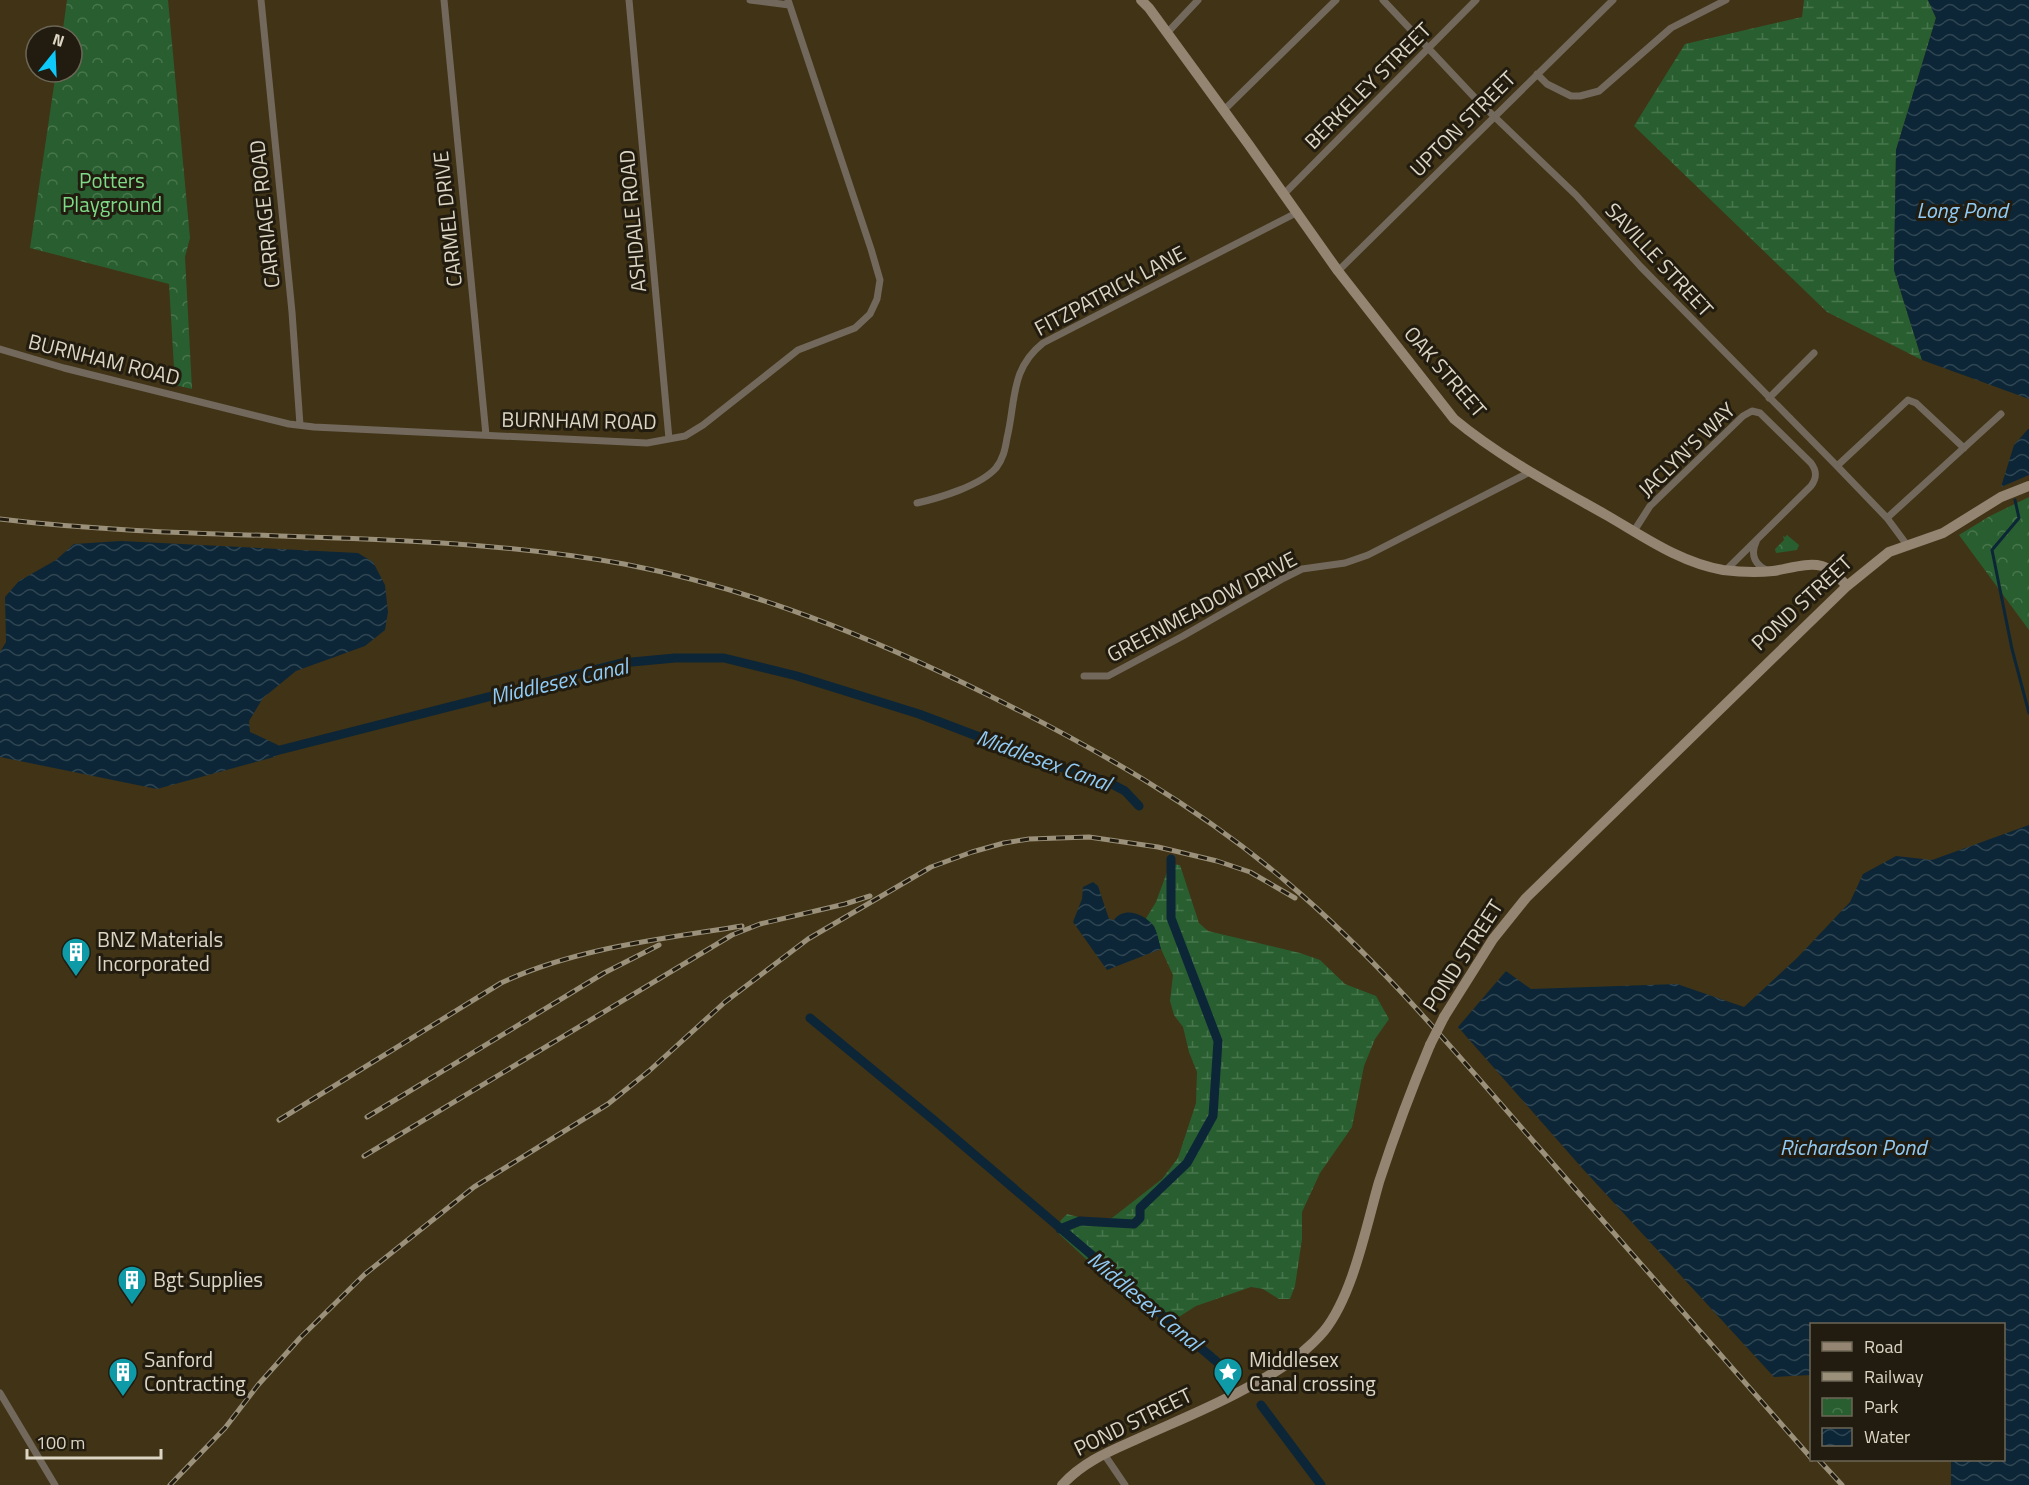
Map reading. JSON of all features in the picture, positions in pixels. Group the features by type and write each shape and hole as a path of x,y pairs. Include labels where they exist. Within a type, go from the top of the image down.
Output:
{"street":[{"name":"CARRIAGE ROAD","path":"261,0 292,312 300,425"},
{"name":"CARMEL DRIVE","path":"444,0 486,435"},
{"name":"ASHDALE ROAD","path":"629,0 669,439"},
{"path":"750,0 788,2"},
{"name":"OAK STREET","path":"1141,0 1224,110 1338,271 1454,419 1477,438 1530,472 1685,558 1726,570 1771,571 1820,566 1831,571 1847,586"},
{"path":"1167,33 1198,0"},
{"path":"1224,110 1336,0"},
{"name":"SAVILLE STREET","path":"1383,0 1494,116 1576,195 1640,266 1887,518 1908,545"},
{"name":"BERKELEY STREET","path":"1283,195 1476,0"},
{"name":"UPTON STREET","path":"1338,271 1613,0"},
{"path":"1537,74 1547,84 1571,96 1599,91 1671,28 1726,0"},
{"name":"BURNHAM ROAD","path":"0,349 64,368 300,425 648,443 685,436 703,425 798,350 855,328 870,314 877,299 880,280 871,249 788,2"},
{"name":"FITZPATRICK LANE","path":"917,503 967,486 994,470 1004,456 1018,374 1026,360 1038,347 1296,213"},
{"path":"1769,398 1814,353"},
{"path":"1837,466 1908,400 1914,402 1964,448"},
{"name":"JACLYN'S WAY","path":"1634,531 1653,503 1748,412 1756,411 1766,416 1811,463 1816,475 1811,486 1757,539"},
{"path":"1887,518 2001,414"},
{"name":"GREENMEADOW DRIVE","path":"1084,676 1108,676 1302,569 1345,563 1368,555 1530,472"},
{"name":"POND STREET","path":"1062,1485 1092,1459 1240,1392 1308,1347 1324,1330 1338,1309 1359,1255 1391,1146 1430,1045 1444,1017 1487,947 1526,898 1847,586 1887,553 1943,533 1990,503 2029,486"},
{"path":"1726,570 1757,539"},
{"path":"1757,539 1753,551 1754,559 1761,568 1771,571"},
{"path":"0,1393 55,1485"},
{"path":"1104,1454 1125,1485"}],"green space":[{"name":"Potters Playground","path":"67,0 168,0 190,238 185,257 192,389 175,385 169,284 30,248 54,84 84,84 84,24 64,24"},
{"path":"1804,0 1928,0 1936,18 1896,150 1894,270 1922,360 1827,312 1634,126 1685,44 1802,17"},
{"path":"2029,497 2029,630 1959,535 1990,516"},
{"path":"1787,535 1799,545 1797,550 1776,553 1775,549 1784,540 1783,536"},
{"path":"1170,864 1180,865 1199,923 1208,931 1320,960 1345,984 1376,996 1389,1019 1375,1039 1364,1066 1352,1127 1320,1173 1302,1212 1302,1239 1295,1286 1290,1299 1279,1299 1263,1289 1251,1287 1196,1306 1174,1320 1159,1318 1147,1309 1101,1273 1056,1231 1067,1214 1082,1218 1112,1218 1162,1179 1178,1158 1196,1103 1197,1072 1183,1027 1174,1015 1170,1001 1173,975 1154,926 1145,920 1156,902"}],"water":[{"name":"Long Pond","path":"1928,0 2029,0 2029,399 1922,360 1894,270 1896,150 1936,18"},
{"path":"2029,428 2029,475 2001,487 2014,445"},
{"path":"121,541 358,553 373,562 385,585 388,612 385,630 365,646 296,671 263,698 249,721 250,732 282,749 274,757 157,789 0,757 0,652 6,642 5,597 19,581 56,560 74,544"},
{"name":"Richardson Pond","path":"2029,825 2029,1485 1951,1485 1951,1461 2005,1461 2005,1323 1810,1323 1810,1375 1774,1377 1582,1168 1458,1027 1506,971 1531,989 1677,984 1744,1007 1797,958 1850,902 1863,874 1896,856 1932,860"},
{"path":"1093,882 1098,886 1109,919 1114,920 1123,913 1134,913 1145,918 1154,927 1161,949 1107,970 1073,922 1082,899 1083,887"}],"waterway":[{"path":"2015,500 2019,518 1992,550 2012,649 2029,713"},
{"name":"Middlesex Canal","path":"272,752 621,663 675,658 724,658 797,676 919,714 1053,765 1108,782 1125,791 1139,806"},
{"name":"Middlesex Canal","path":"1060,1229 1080,1221 1134,1224 1140,1218 1140,1208 1187,1163 1213,1116 1218,1041 1171,918 1171,859"},
{"name":"Middlesex Canal","path":"810,1018 936,1122 1230,1373"},
{"name":"Middlesex Canal","path":"1261,1405 1321,1485"}],"railway":[{"path":"0,519 78,527 469,545 547,552 624,564 718,587 810,617 945,674 1028,715 1144,780 1219,829 1289,884 1355,944 1446,1042 1810,1457"},
{"path":"170,1485 225,1428 258,1385 300,1338 365,1274 474,1187 608,1104 649,1071 725,1002 808,939 931,867 1004,843 1029,839 1089,837 1158,847 1217,861 1250,872 1295,898"},
{"path":"364,1156 732,935 760,924 870,896"},
{"path":"279,1120 501,983 529,971 619,946 742,926"},
{"path":"367,1117 604,973 659,945"},
{"path":"1820,1461 1842,1485"}],"place":[{"name":"BNZ Materials Incorporated","path":"76,978"},
{"name":"Bgt Supplies","path":"132,1306"},
{"name":"Sanford Contracting","path":"123,1398"},
{"name":"Middlesex Canal crossing","path":"1228,1398"}]}
